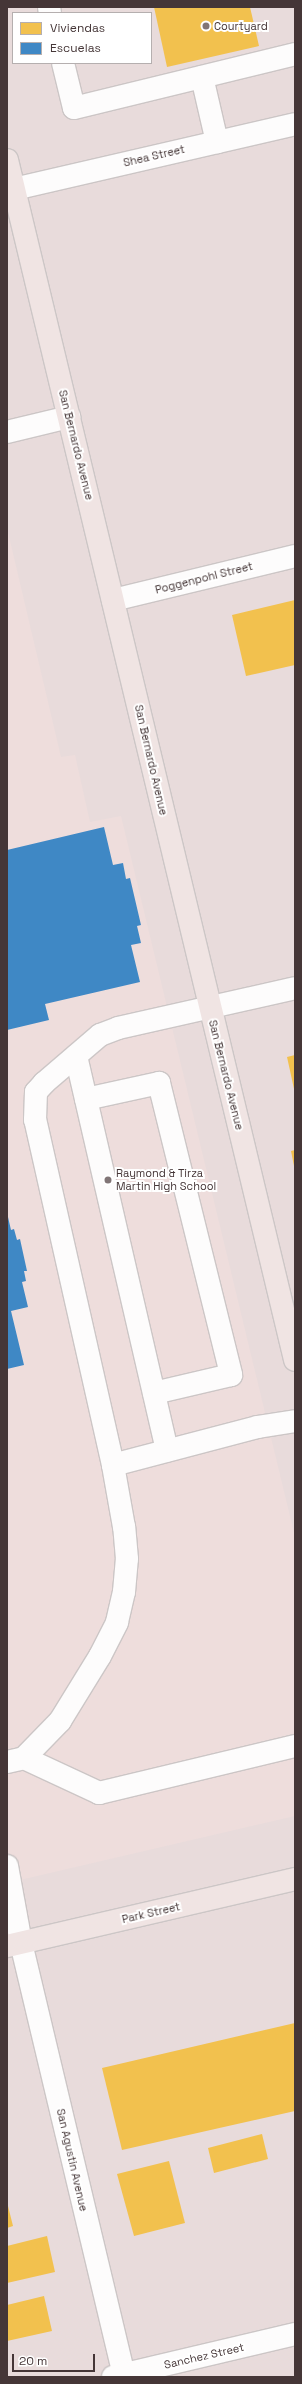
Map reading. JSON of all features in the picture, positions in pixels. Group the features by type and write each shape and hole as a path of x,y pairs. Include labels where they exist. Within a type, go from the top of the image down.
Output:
{"main road":[{"name":"San Bernardo Avenue","path":"7,160 209,1008 295,1360"},
{"name":"Park Street","path":"14,1944 295,1879"}],"street":[{"path":"63,64 74,108 295,54"},
{"path":"202,77 217,142"},
{"name":"Shea Street","path":"14,189 295,124"},
{"path":"7,432 69,418"},
{"name":"Poggenpohl Street","path":"113,600 295,556"},
{"path":"295,988 118,1028 100,1036 36,1092 35,1120 113,1465 124,1528 127,1559 124,1592 117,1622 100,1656 60,1721 16,1760 99,1793 295,1746"},
{"path":"76,1056 167,1451"},
{"path":"86,1100 159,1083 231,1375 154,1394"},
{"path":"113,1465 258,1427 295,1421"},
{"name":"San Agustin Avenue","path":"7,1866 14,1944 120,2376"},
{"path":"7,1923 14,1944"},
{"name":"Sanchez Street","path":"120,2376 295,2334"}],"shaded area":[{"path":"7,7 295,7 295,2377 7,2377"},
{"name":"Raymond & Tirza Martin High School","path":"7,528 61,757 75,755 90,822 121,816 295,1537 295,1816 7,1883"}],"building: Viviendas":[{"name":"Courtyard","path":"154,7 250,7 259,46 167,67"},
{"path":"295,600 295,665 246,676 232,615"},
{"path":"295,1055 295,1089 294,1089 287,1057"},
{"path":"295,1150 295,1165 294,1166 291,1151"},
{"path":"295,2023 295,2111 122,2150 102,2068"},
{"path":"262,2134 268,2159 214,2173 208,2148"},
{"path":"169,2161 185,2223 134,2236 117,2174"},
{"path":"7,2202 13,2226 7,2228"},
{"path":"47,2236 55,2272 7,2283 7,2246"},
{"path":"44,2296 52,2331 7,2341 7,2305"}],"building: Escuelas":[{"path":"104,827 113,865 123,863 126,879 130,878 141,925 137,926 141,943 131,945 140,982 45,1004 49,1020 7,1030 7,850"},
{"path":"8,1217 11,1230 14,1229 17,1240 20,1239 27,1271 24,1271 26,1281 22,1282 28,1307 11,1311 24,1365 7,1369"}],"place":[{"name":"Courtyard","path":"206,26"},
{"name":"Raymond & Tirza Martin High School","path":"108,1180"}]}
